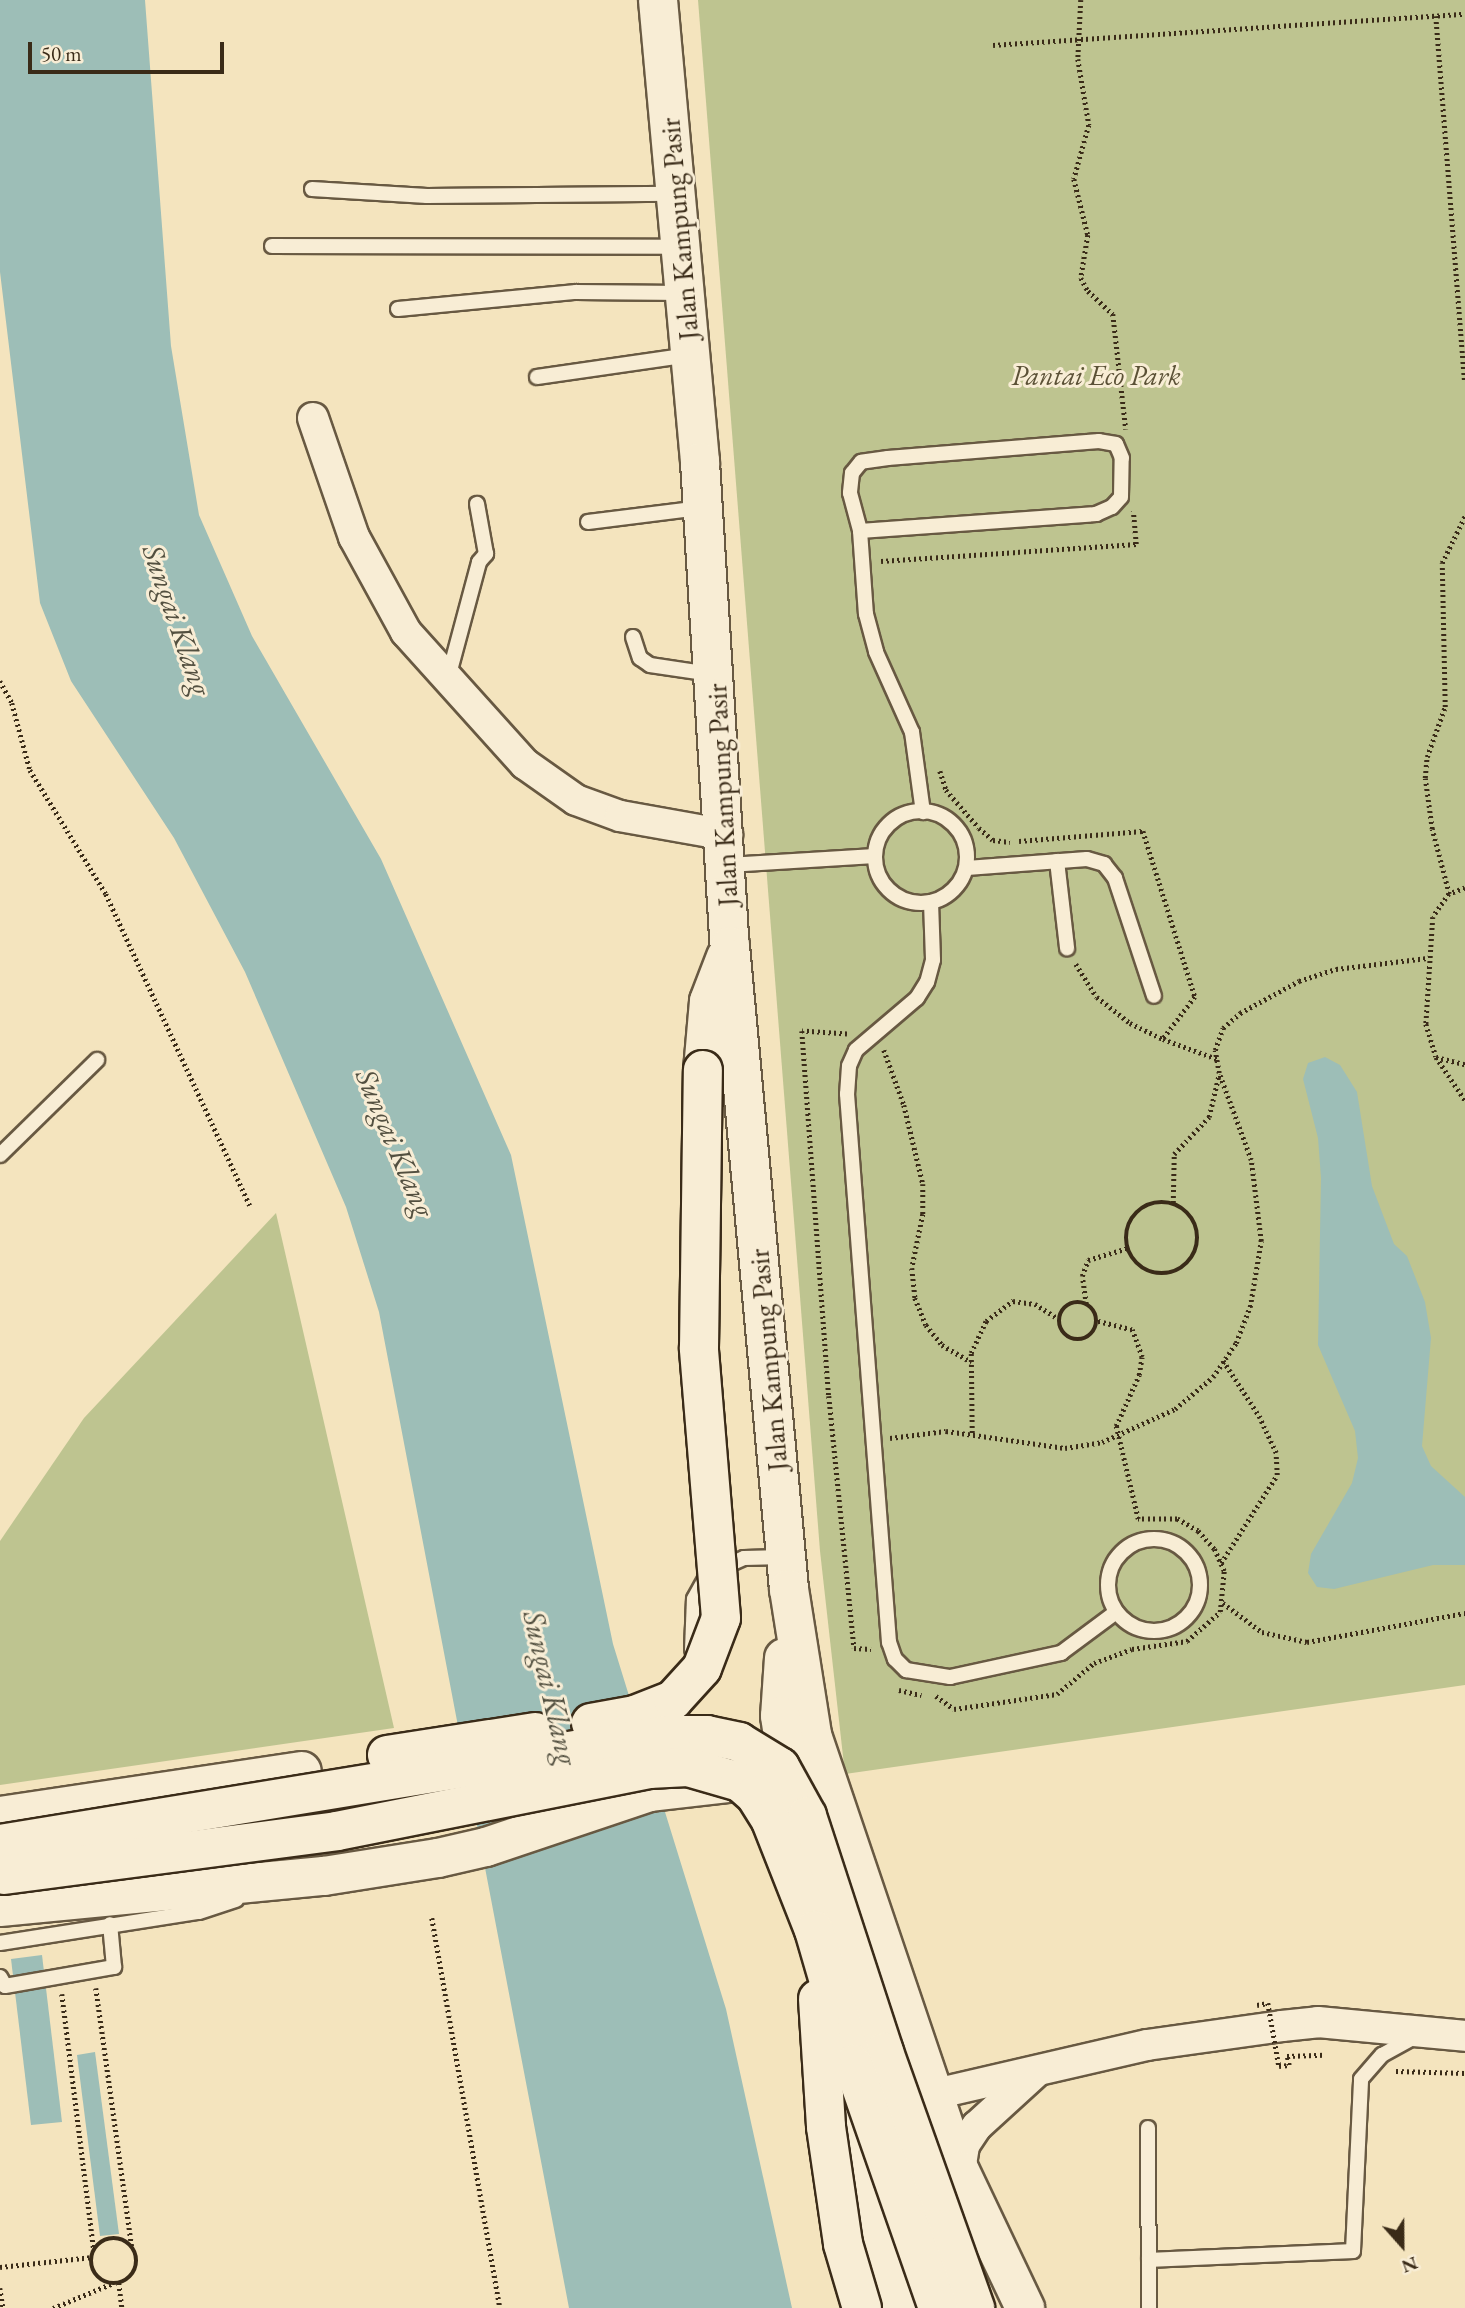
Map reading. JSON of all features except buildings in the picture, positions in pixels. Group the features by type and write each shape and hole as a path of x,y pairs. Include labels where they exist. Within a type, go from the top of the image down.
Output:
{"street":[{"name":"Jalan Kampung Pasir","path":"658,0 703,508 728,850 730,946 787,1573"},
{"path":"313,418 354,537 406,632 525,764 576,800 728,850"},
{"path":"0,1816 302,1771 635,1715 673,1700 702,1668 721,1618 699,1348 703,1070 709,1001 730,946"},
{"path":"787,1573 780,1716 829,2033 874,2201"},
{"path":"787,1573 812,1735 960,2171 1025,2308"},
{"path":"573,1727 620,1744"},
{"path":"1,1876 666,1735 729,1740 768,1757 792,1782 975,2308"},
{"path":"1,1876 337,1831 649,1769 688,1767 740,1782 755,1795 771,1821 814,1930 853,2064 938,2308"},
{"path":"257,1778 295,1879"},
{"path":"1,1876 197,1899 295,1879 486,1847 649,1792 740,1782"},
{"path":"184,1789 197,1899"},
{"path":"814,1930 826,2127 843,2244 886,2304"},
{"path":"886,2304 871,2156 891,2123 935,2094 1147,2045 1318,2022 1465,2036"},
{"path":"829,2033 841,2055 879,2084 935,2094"},
{"path":"960,2171 964,2145 977,2126 1038,2070"},
{"path":"994,2247 1038,2308"}],"lane":[{"path":"312,189 427,196 675,194"},
{"path":"272,246 680,247"},
{"path":"398,309 576,292 684,293"},
{"path":"537,377 690,354"},
{"path":"860,531 1096,514 1112,508 1121,497 1122,458 1116,444 1098,441 861,462 852,473 850,493 860,531 866,614 876,652 912,732 923,811"},
{"path":"447,679 478,562 486,554 477,504"},
{"path":"588,522 703,508"},
{"path":"633,637 640,658 650,665 715,674"},
{"path":"923,811 946,817 957,827 965,839 967,868 951,893 931,902 910,903 896,897 877,872 874,856 887,826 899,816 923,811"},
{"path":"728,850 874,856"},
{"path":"967,868 1096,860 1111,869 1154,996"},
{"path":"1057,861 1067,948"},
{"path":"931,902 933,960 928,982 917,998 868,1035 849,1066 848,1094 872,1440 889,1642 895,1659 906,1670 950,1677 1040,1661 1085,1639 1115,1612"},
{"path":"0,1155 97,1060"},
{"path":"1165,1539 1192,1557 1199,1577 1198,1599 1181,1622 1153,1632 1139,1629 1115,1612 1108,1598 1111,1566 1133,1543 1165,1539"},
{"path":"692,1650 694,1599 708,1574 744,1558 787,1573"},
{"path":"0,1943 110,1924 197,1899"},
{"path":"0,1977 5,1986 114,1967 110,1924"},
{"path":"1149,2260 1353,2251 1360,2080 1382,2055 1423,2032"},
{"path":"1148,2128 1149,2308"}],"path":[{"path":"1081,0 1082,39 1078,59 1089,125 1074,179 1088,235 1081,278 1088,291 1103,300 1113,314 1127,438"},
{"path":"993,45 1465,14"},
{"path":"1436,15 1465,381"},
{"path":"875,571 873,561 1136,544 1133,504"},
{"path":"1449,894 1425,778 1427,757 1445,707 1441,563 1465,516"},
{"path":"0,681 12,703 30,769 106,894 250,1205"},
{"path":"937,762 946,790 993,840 1143,831 1195,997 1163,1039"},
{"path":"1465,888 1449,894 1433,917 1427,958 1426,1024 1436,1057 1465,1100"},
{"path":"1067,948 1097,997 1130,1023 1163,1039 1217,1059"},
{"path":"872,1440 946,1431 1065,1448 1118,1436 1175,1409 1223,1362 1250,1307 1261,1241 1251,1160 1219,1073 1217,1059 1223,1028 1240,1013 1299,981 1336,969 1427,958"},
{"path":"874,1658 871,1649 855,1648 802,1031 868,1035 886,1053 923,1184 923,1214 912,1268 915,1298 926,1325 942,1345 971,1362"},
{"path":"1436,1057 1465,1063"},
{"path":"1173,1203 1174,1154 1209,1117 1219,1073"},
{"path":"1160,1202 1173,1203 1184,1208 1198,1228 1196,1251 1190,1262 1181,1270 1157,1274 1136,1263 1128,1248 1127,1231 1138,1210 1160,1202"},
{"path":"890,1683 909,1695 938,1697 954,1709 1058,1694 1066,1691 1081,1671 1108,1656 1187,1641 1206,1628 1223,1603 1221,1564 1198,1531 1177,1519 1138,1519 1116,1426 1139,1375 1142,1357 1132,1330 1097,1321 1086,1304 1082,1276 1088,1259 1128,1248"},
{"path":"972,1433 971,1362 975,1339 1002,1306 1025,1301 1059,1319"},
{"path":"1086,1304 1069,1304 1059,1319 1061,1331 1076,1340 1092,1333 1097,1321"},
{"path":"1221,1564 1277,1475 1276,1453 1260,1418 1223,1362"},
{"path":"1223,1603 1262,1632 1307,1642 1465,1613"},
{"path":"432,1918 500,2308"},
{"path":"52,2308 119,2283 135,2269 93,1970"},
{"path":"60,1976 94,2250 92,2257 99,2278 112,2284"},
{"path":"1256,2005 1268,2003 1279,2066 1289,2065 1287,2056 1324,2055"},
{"path":"1369,2070 1465,2073"},
{"path":"94,2250 112,2238 132,2247"},
{"path":"0,2267 92,2257"},
{"path":"119,2283 122,2308"},
{"path":"0,2288 3,2308"}],"green space":[{"name":"Pantai Eco Park","path":"698,0 1465,0 1465,1685 845,1774 820,1551"},
{"path":"276,1213 394,1728 0,1785 0,1541 84,1418"}],"water":[{"name":"Sungai Klang","path":"0,0 145,0 171,346 199,515 252,636 381,859 511,1155 613,1644 726,2009 792,2308 569,2308 379,1312 346,1207 245,972 174,838 71,681 40,603 0,272"},
{"path":"1325,1057 1340,1065 1357,1092 1372,1186 1394,1244 1407,1256 1425,1302 1431,1338 1422,1446 1431,1466 1465,1497 1465,1565 1433,1565 1334,1589 1317,1587 1308,1573 1311,1554 1352,1483 1358,1458 1355,1431 1318,1345 1321,1178 1318,1138 1303,1079 1308,1063"},
{"path":"42,1955 62,2122 31,2125 11,1959"},
{"path":"95,2052 119,2234 100,2236 77,2055"}]}
